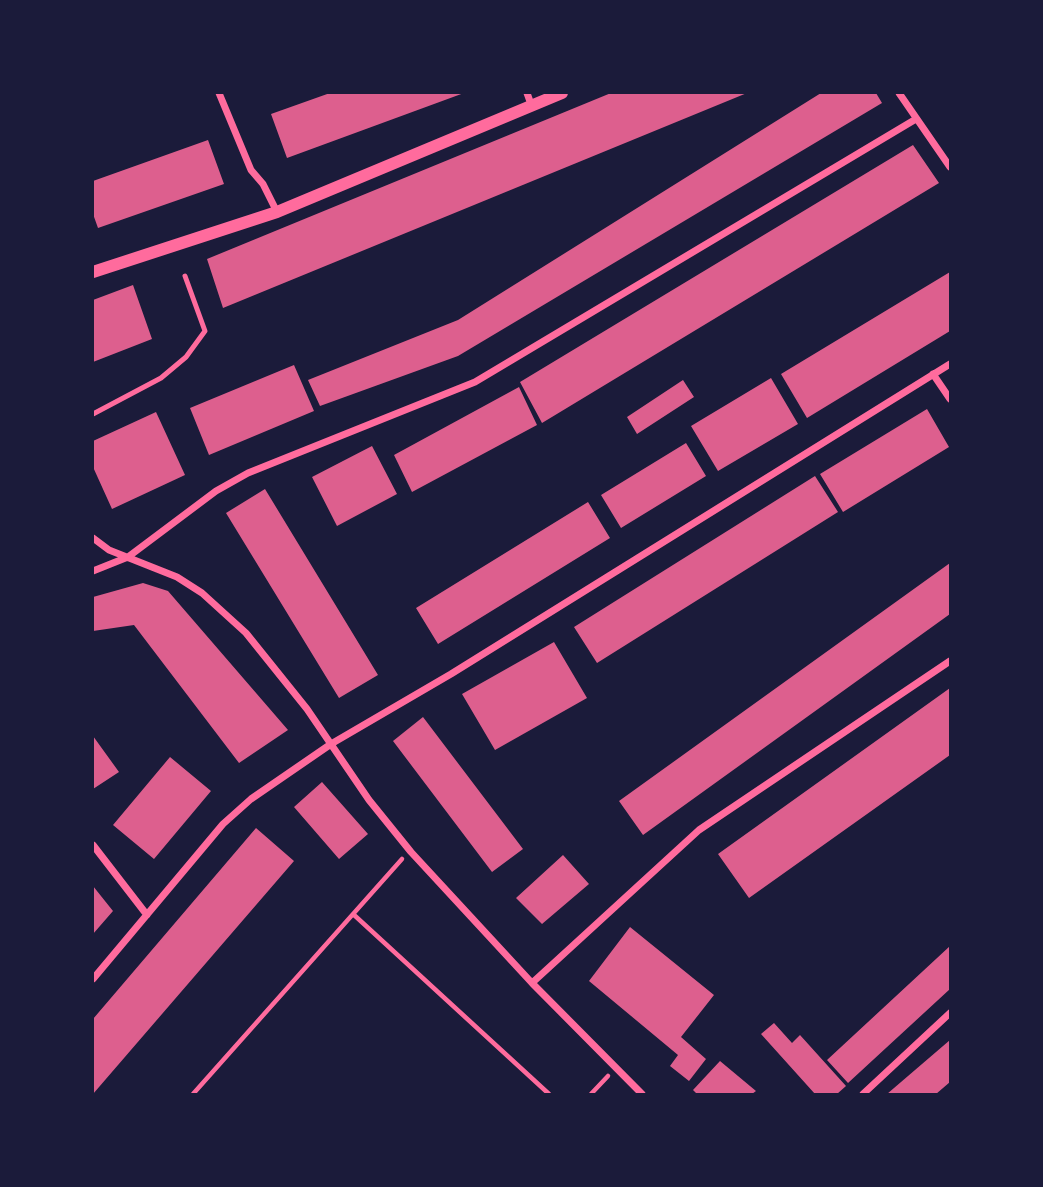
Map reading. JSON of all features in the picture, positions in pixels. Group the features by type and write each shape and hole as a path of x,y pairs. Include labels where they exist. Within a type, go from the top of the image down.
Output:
{"street":[{"path":"219,93 251,170 263,184 277,212"},
{"path":"527,93 532,107"},
{"path":"93,272 277,212 562,93"},
{"path":"898,93 950,167"},
{"path":"93,571 128,557 216,491 248,473 475,382 916,119"},
{"path":"93,979 236,811 331,744 452,674 950,364"},
{"path":"933,374 950,399"},
{"path":"93,538 109,550 177,577 246,633 331,744 369,800 411,852 532,983 642,1094"},
{"path":"532,983 699,830 950,661"},
{"path":"93,845 148,915"},
{"path":"863,1094 950,1013"}],"lane":[{"path":"93,414 161,378 186,357 205,331 185,276"}],"path":[{"path":"193,1094 411,852"},
{"path":"353,914 549,1094"},
{"path":"591,1094 616,1068"}],"building":[{"path":"330,93 464,93 287,158 271,114"},
{"path":"611,93 747,93 223,308 207,259"},
{"path":"821,93 876,93 882,103 458,356 320,406 308,380 458,320"},
{"path":"208,140 224,184 98,228 93,214 93,181"},
{"path":"913,145 939,183 542,423 520,382"},
{"path":"950,272 950,331 807,418 781,374"},
{"path":"133,285 152,339 93,362 93,300"},
{"path":"294,365 314,411 209,455 190,408"},
{"path":"771,378 798,424 718,471 691,426"},
{"path":"683,380 694,397 637,434 627,417"},
{"path":"519,387 537,425 412,492 394,455"},
{"path":"927,409 949,447 843,512 820,474"},
{"path":"156,412 185,475 112,509 93,467 93,441"},
{"path":"686,443 706,476 621,528 601,495"},
{"path":"372,446 397,494 337,526 312,477"},
{"path":"815,476 838,512 597,663 574,627"},
{"path":"265,489 378,675 339,698 226,513"},
{"path":"588,502 610,538 438,644 416,608"},
{"path":"950,563 950,614 643,835 619,801"},
{"path":"143,583 168,591 288,730 239,763 134,625 93,631 93,597"},
{"path":"554,642 587,698 495,750 462,694"},
{"path":"950,688 950,755 749,898 718,854"},
{"path":"423,717 523,849 492,872 393,741"},
{"path":"93,736 119,772 93,789"},
{"path":"170,757 211,791 154,859 113,825"},
{"path":"322,782 368,834 339,859 294,807"},
{"path":"256,828 294,861 93,1094 93,1019"},
{"path":"563,855 589,884 542,924 516,898"},
{"path":"93,886 113,911 93,934"},
{"path":"630,927 714,995 681,1037 706,1059 689,1081 670,1066 678,1055 589,981"},
{"path":"950,946 950,989 848,1083 827,1060"},
{"path":"774,1023 792,1043 800,1035 846,1086 837,1094 815,1094 761,1034"},
{"path":"950,1040 950,1082 936,1094 887,1094"},
{"path":"720,1061 756,1091 752,1094 697,1094 693,1090"}]}
